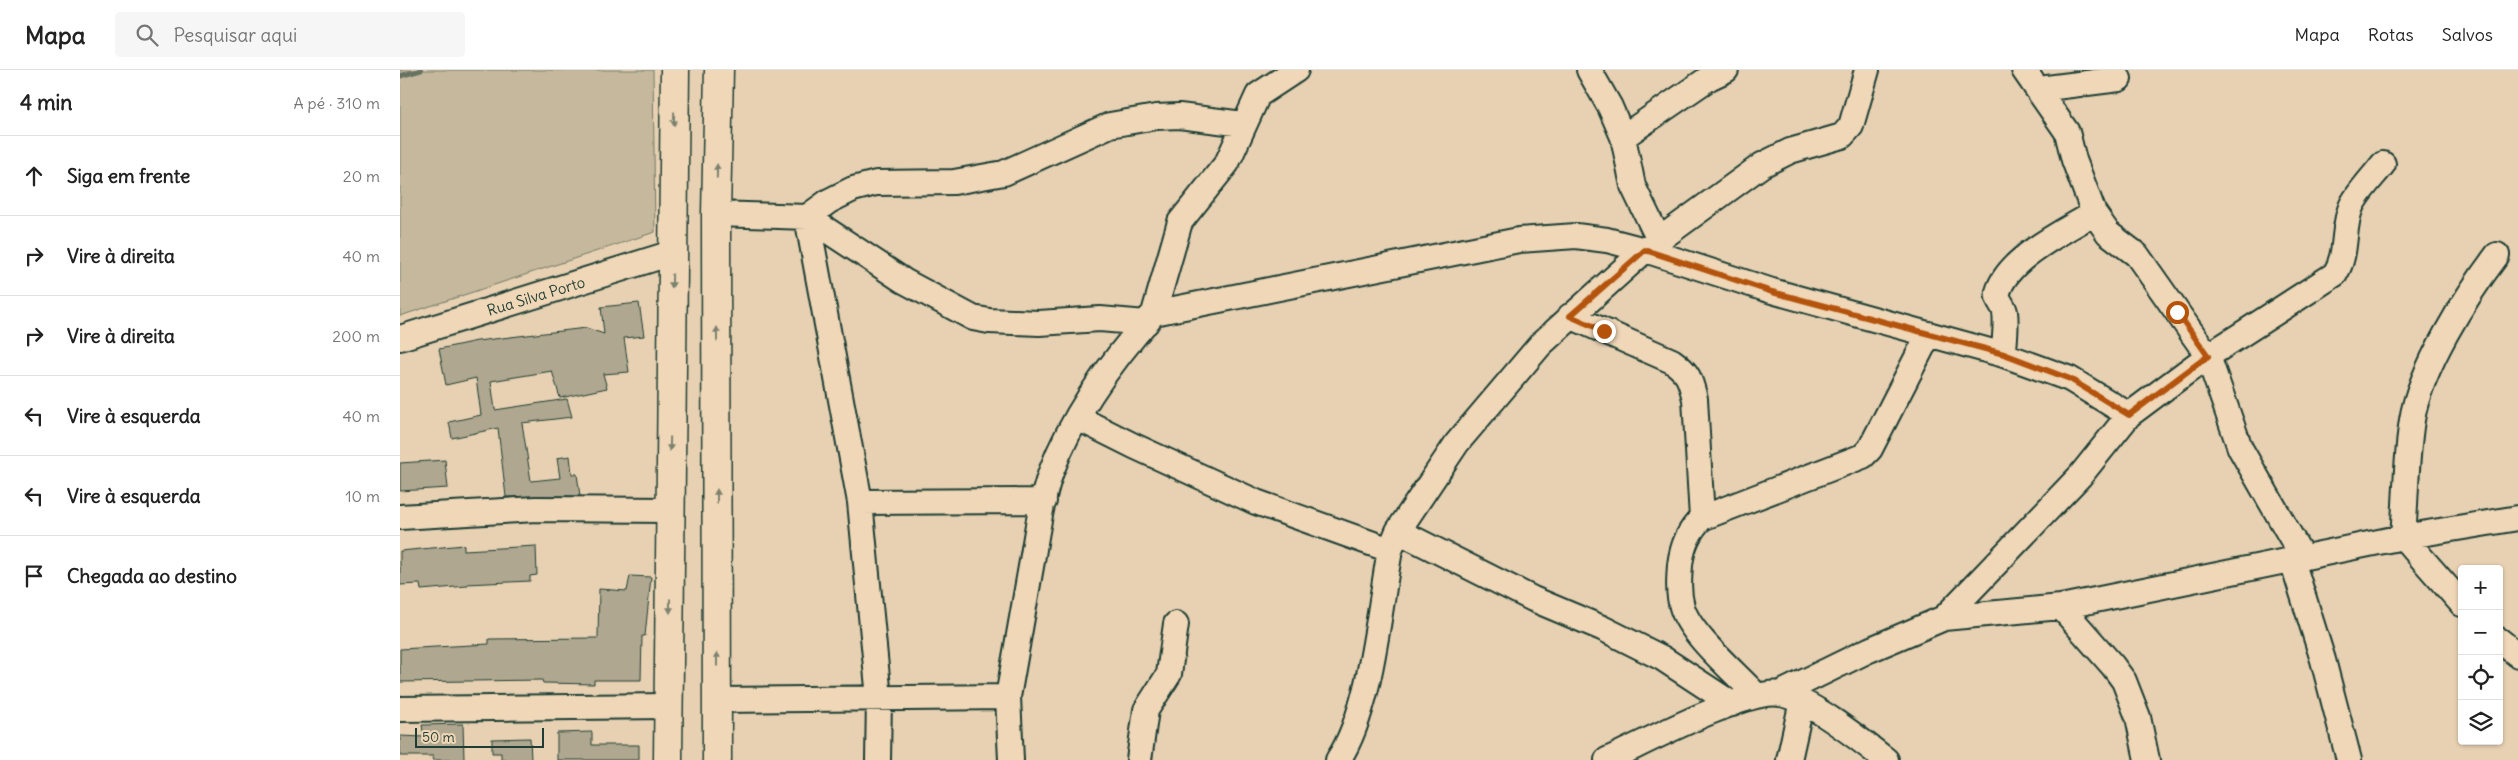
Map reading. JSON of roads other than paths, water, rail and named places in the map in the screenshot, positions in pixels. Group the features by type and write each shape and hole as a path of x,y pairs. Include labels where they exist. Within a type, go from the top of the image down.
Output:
{"main road":[{"path":"668,760 670,706 674,70"},
{"path":"717,760 716,214 719,70"}],"street":[{"path":"1011,760 1008,697 1036,538 1051,473 1078,418 1123,348 1150,318 1180,222 1227,163 1243,124 1258,96 1296,70"},
{"path":"1588,70 1610,107 1622,137 1633,186 1652,245"},
{"path":"1622,137 1709,78 1726,70"},
{"path":"1338,760 1345,750 1365,693 1394,541 1457,443 1541,344 1570,316 1652,245 1762,165 1790,151 1842,136 1851,126 1867,70"},
{"path":"2024,70 2067,132 2074,160 2094,213 2108,233 2137,255 2208,356 2240,448 2298,559 2349,760"},
{"path":"2039,89 2119,79"},
{"path":"807,217 828,201 853,189 876,183 954,182 1004,173 1110,125 1156,117 1179,116 1243,124"},
{"path":"1944,618 2080,476 2129,415 2208,356 2335,274 2344,253 2351,206 2383,164"},
{"path":"2004,354 2005,314 1998,299 1998,292 2003,283 2014,266 2045,243 2094,213"},
{"path":"716,214 807,217 904,281 973,318 989,321 1039,323 1150,318 1520,240 1576,236 1652,245 1772,292 2004,354 2070,379 2129,415"},
{"path":"807,217 860,502 879,698 878,760"},
{"name":"Rua Silva Porto","path":"400,338 672,253"},
{"path":"2458,600 2403,538 2412,419 2422,384 2443,340 2472,289 2497,255"},
{"path":"1570,316 1672,361 1686,370 1691,381 1694,399 1702,518"},
{"path":"1756,695 1696,632 1682,608 1678,584 1682,551 1694,525 1702,518 1863,456 1870,449 1929,334"},
{"path":"1078,418 1256,502 1394,541 1602,628 1662,658 1732,704"},
{"path":"860,502 1044,501"},
{"path":"400,517 536,509 670,510"},
{"path":"1779,694 1869,650 1944,618 2061,607 2403,538 2518,518"},
{"path":"2061,607 2124,681 2138,717 2147,760"},
{"path":"1139,760 1146,710 1169,674 1176,624"},
{"path":"2503,643 2518,655"},
{"path":"1607,760 1732,704 1756,695 1779,694 1802,701 1886,760"},
{"path":"718,700 1008,697"},
{"path":"1789,760 1802,701"},
{"path":"400,709 670,706"}],"waterway":[{"path":"400,76 421,70"}]}
